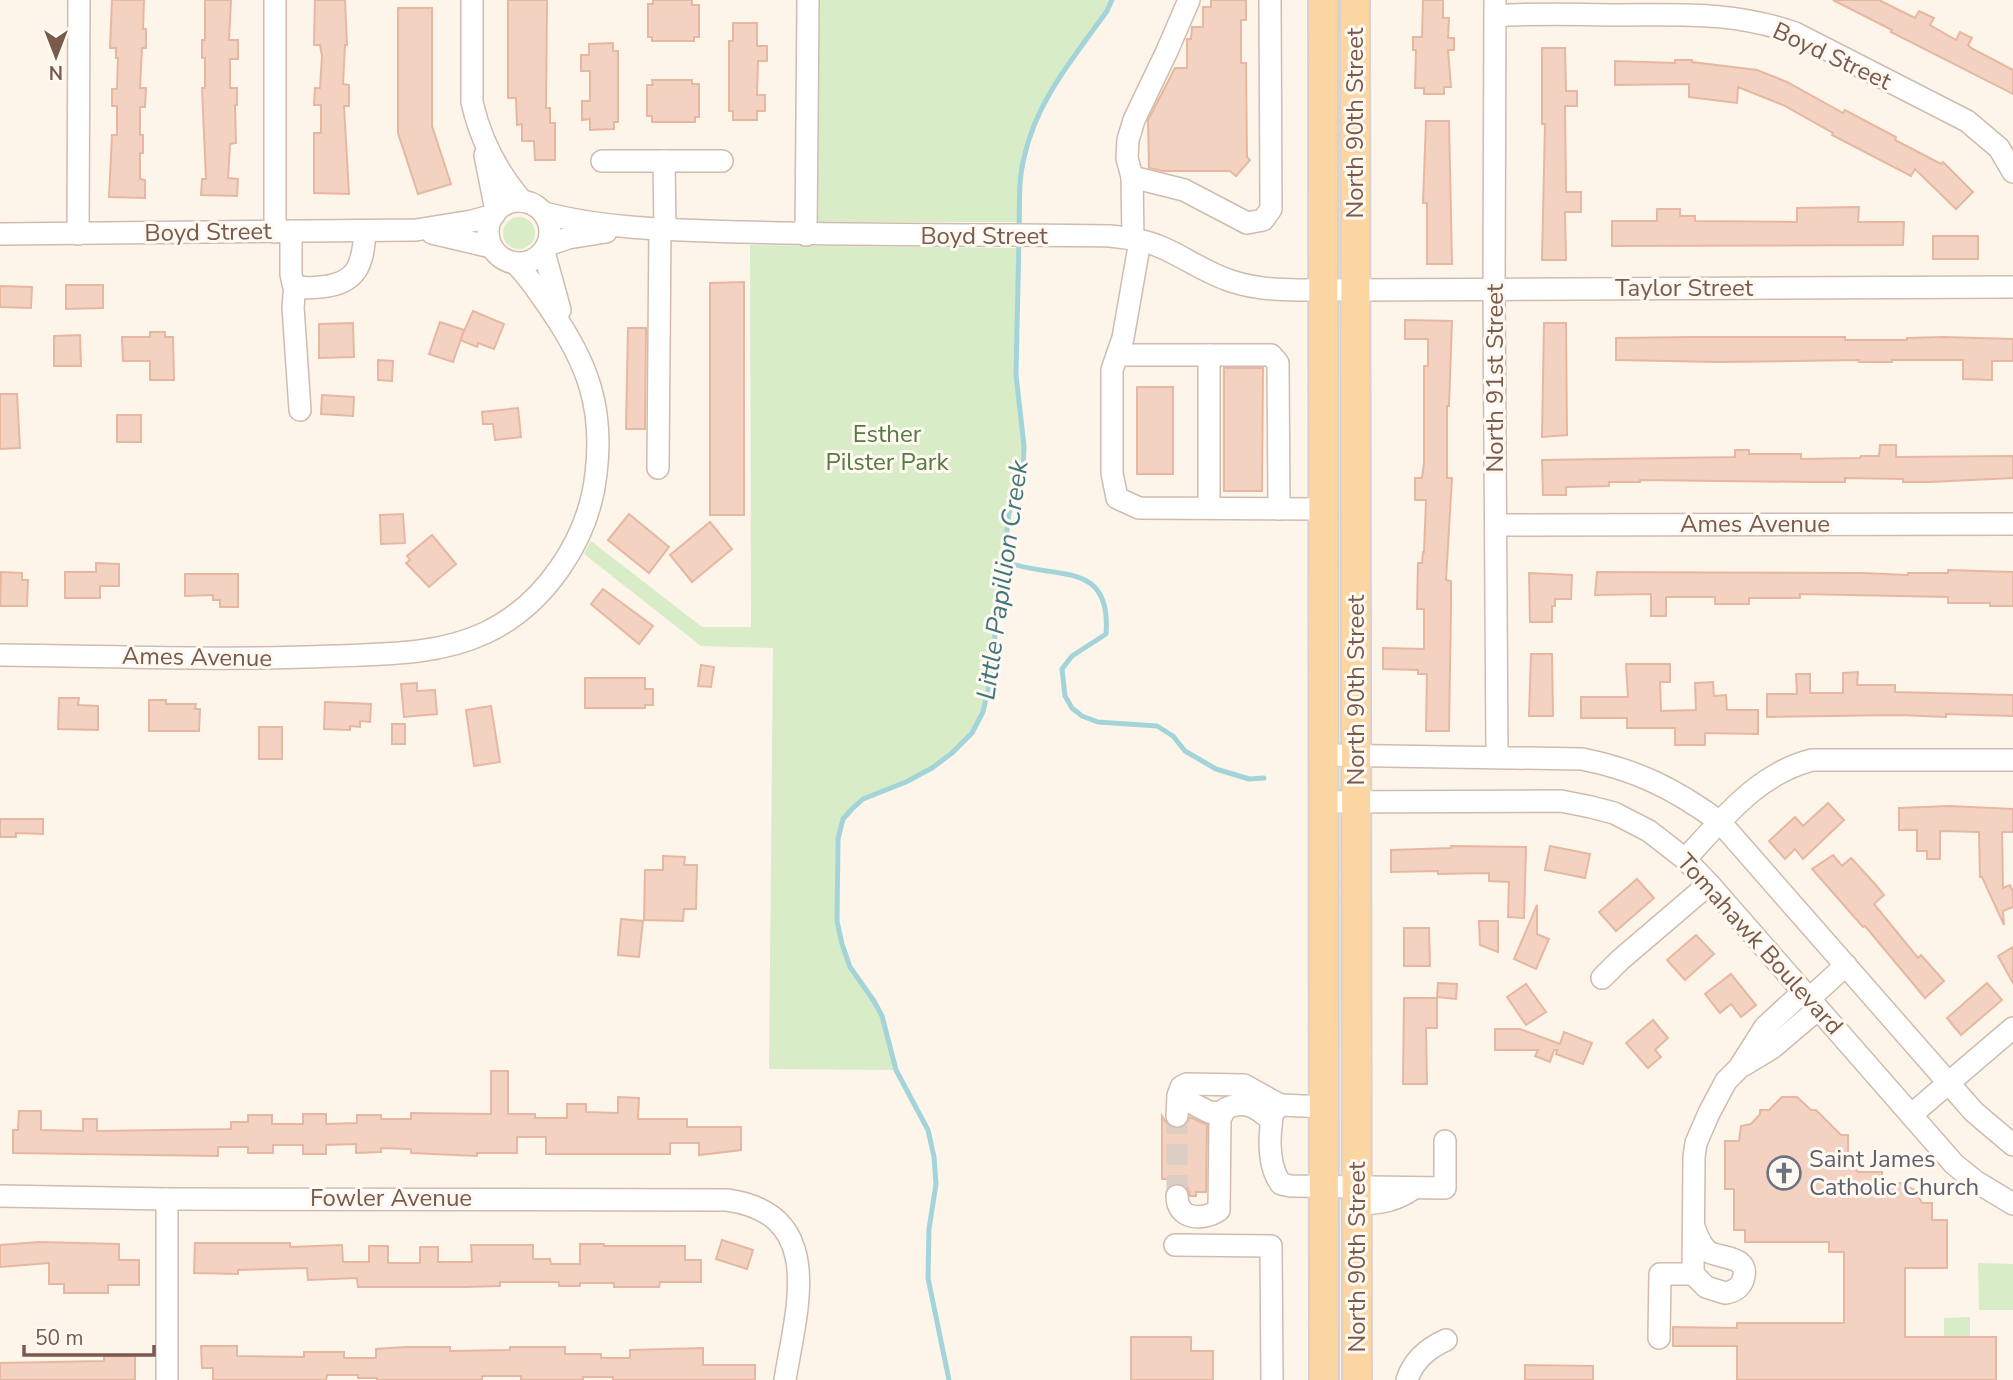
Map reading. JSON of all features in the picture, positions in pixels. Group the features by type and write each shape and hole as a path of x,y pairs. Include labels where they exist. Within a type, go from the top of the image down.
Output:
{"main road":[{"name":"North 90th Street","path":"1323,0 1324,1380"},
{"name":"North 90th Street","path":"1355,0 1357,1380"}],"street":[{"path":"78,234 79,0"},
{"path":"275,0 283,232 290,274 295,285 293,307 300,410"},
{"path":"472,0 472,102 481,132 495,213 488,227 491,247"},
{"path":"806,235 807,0"},
{"path":"1189,0 1134,120 1128,140 1127,158 1132,177 1136,240 1123,338 1112,370 1112,473 1117,498 1139,508 1323,509"},
{"path":"1132,177 1184,190 1247,223 1263,220 1271,209 1270,0"},
{"name":"Boyd Street","path":"1495,8 1705,15 1747,19 1770,25 1795,33 1967,121 1999,148 2013,172"},
{"name":"North 91st Street","path":"1495,8 1497,756"},
{"path":"481,132 495,163 522,201"},
{"path":"658,468 664,161"},
{"path":"601,162 722,161"},
{"name":"Boyd Street","path":"0,234 416,230 472,221 495,213 506,204 522,201 537,206 544,214 636,228 806,235 1078,236 1136,240 1161,247 1209,273 1242,285 1355,290"},
{"path":"544,214 551,233 546,248 550,279 570,338"},
{"name":"Boyd Street","path":"416,230 491,247 498,256 516,264 526,263 546,248 568,238 636,228"},
{"path":"295,285 301,288 335,286 349,278 360,267 365,231"},
{"path":"516,264 570,338"},
{"name":"Taylor Street","path":"1355,290 2013,287"},
{"name":"Ames Avenue","path":"0,654 288,658 395,654 455,644 486,633 503,623 548,584 574,544 594,492 597,466 594,398 587,372 570,338"},
{"path":"1117,355 1271,355 1278,363 1279,509"},
{"path":"1209,355 1209,508"},
{"name":"Ames Avenue","path":"1496,525 2013,524"},
{"name":"Tomahawk Boulevard","path":"1324,755 1582,758 1612,765 1667,786 1720,822 1974,1112 2013,1145"},
{"path":"1685,859 1720,822 1772,775 1793,765 1812,760 2013,760"},
{"name":"Tomahawk Boulevard","path":"1323,802 1561,801 1591,807 1632,822 1667,842 1709,884 1954,1164 1975,1181 2013,1204"},
{"path":"1602,978 1709,884"},
{"path":"1693,1225 1701,1244 1709,1252 1732,1257 1742,1266 1742,1284 1732,1292 1725,1293 1706,1287 1693,1274 1693,1225 1694,1157 1696,1143 1717,1097 1765,1027 1810,1000 1846,965"},
{"path":"1911,1115 2013,1028"},
{"path":"1223,1113 1178,1106 1181,1087 1187,1084 1244,1085 1276,1113"},
{"path":"1177,1196 1182,1212 1191,1217 1201,1218 1219,1210 1220,1119 1225,1109 1235,1104 1248,1104 1276,1113 1324,1107"},
{"path":"1276,1113 1273,1173 1281,1184 1324,1187 1387,1203 1416,1187 1445,1188 1445,1141"},
{"name":"Fowler Avenue","path":"0,1196 167,1199 727,1199 755,1206 777,1222 794,1246 800,1276 785,1380"},
{"path":"167,1199 167,1380"},
{"path":"1175,1245 1271,1246 1272,1380"},
{"path":"1659,1338 1660,1274 1693,1274"},
{"path":"1407,1380 1414,1363 1436,1344 1446,1340"}],"green space":[{"path":"819,0 1112,0 1058,80 1038,117 1022,165 1019,222 818,222"},
{"path":"519,217 530,222 535,233 530,244 519,249 508,244 503,233 508,222"},
{"name":"Esther Pilster Park","path":"750,245 1019,248 1015,359 1024,434 1024,458 1022,476 1007,526 993,668 984,709 971,733 952,754 917,777 870,796 854,806 843,820 839,831 836,897 841,940 847,959 879,1012 896,1070 769,1069 773,648 701,646 584,554 591,541 702,627 751,627"},
{"path":"1978,1263 2013,1264 2013,1310 1979,1310"},
{"path":"1970,1317 1970,1337 1944,1337 1944,1318"}],"building":[{"path":"112,0 144,0 143,29 146,29 146,48 142,48 140,88 146,88 145,107 140,107 143,153 140,153 140,179 145,180 145,198 109,197 112,135 117,135 117,106 112,106 112,89 117,89 118,58 116,48 110,48"},
{"path":"205,0 231,0 229,40 238,40 238,59 230,59 230,88 237,88 237,105 236,143 230,144 228,178 238,179 237,196 201,195 202,179 206,179 202,88 205,88 202,40 205,40"},
{"path":"315,0 345,0 347,45 343,84 349,85 349,106 344,106 349,194 314,193 314,133 321,133 321,105 314,105 315,88 320,88 322,56 320,45 314,45"},
{"path":"508,0 547,0 546,108 550,108 550,123 555,123 555,160 535,160 534,141 522,141 522,124 517,125 516,98 508,98"},
{"path":"653,0 692,0 692,5 699,5 699,37 694,37 694,41 652,41 652,37 648,37 648,4 653,4"},
{"path":"1211,0 1246,0 1246,20 1241,20 1241,63 1246,63 1247,157 1250,160 1236,176 1230,171 1163,171 1149,168 1148,120 1175,68 1187,68 1187,39 1191,39 1192,27 1203,27 1203,7 1211,7"},
{"path":"1423,0 1443,0 1443,18 1449,18 1448,38 1454,38 1454,50 1448,50 1451,87 1444,87 1444,94 1424,94 1424,88 1415,88 1416,50 1413,50 1413,37 1422,37"},
{"path":"1833,0 1879,0 1915,18 1919,11 1934,18 1930,25 1956,40 1960,32 1972,38 1968,45 1971,48 2013,70 2013,94 1891,32 1892,30"},
{"path":"398,8 432,8 432,126 451,184 418,194 398,133"},
{"path":"733,23 757,23 757,46 767,46 767,61 758,61 757,95 765,95 765,111 757,111 757,120 733,120 733,111 729,111 729,41 733,41"},
{"path":"613,43 613,51 618,51 618,122 614,122 614,129 590,130 590,119 582,120 582,101 590,101 590,71 581,71 581,55 589,55 589,44"},
{"path":"1542,48 1565,48 1566,91 1577,91 1577,106 1565,106 1566,192 1581,192 1581,212 1565,212 1566,260 1542,260 1545,124 1542,124"},
{"path":"1675,60 1757,70 1787,82 1843,113 1845,110 1896,137 1895,140 1941,164 1943,162 1973,192 1956,209 1915,169 1911,176 1832,135 1833,133 1783,105 1738,87 1737,103 1689,97 1689,84 1615,85 1615,61 1675,63"},
{"path":"652,80 692,80 692,84 699,84 699,117 695,117 695,122 652,122 652,116 647,116 647,85 653,85"},
{"path":"1426,121 1449,121 1452,264 1427,264 1427,203 1423,203"},
{"path":"1859,207 1858,222 1904,222 1903,245 1612,246 1612,221 1657,221 1657,209 1680,209 1680,216 1695,216 1695,221 1797,222 1797,208"},
{"path":"1933,236 1978,236 1978,259 1933,259"},
{"path":"744,282 744,515 710,515 710,283"},
{"path":"66,285 103,285 103,308 66,309"},
{"path":"0,286 32,287 31,308 0,307"},
{"path":"473,311 504,324 494,349 478,343 477,347 460,340"},
{"path":"1405,320 1452,321 1447,406 1447,478 1452,478 1446,580 1451,581 1449,731 1426,731 1427,674 1418,674 1418,670 1383,669 1383,648 1424,649 1424,609 1417,609 1418,563 1422,563 1424,552 1426,500 1415,500 1415,478 1422,478 1424,463 1424,366 1428,366 1428,339 1405,339"},
{"path":"440,322 464,330 453,362 429,354"},
{"path":"353,323 354,357 319,358 319,324"},
{"path":"1544,323 1566,323 1567,435 1542,437"},
{"path":"628,328 646,328 645,429 626,429"},
{"path":"150,332 165,332 165,337 173,337 174,380 150,380 150,361 123,361 122,337 150,337"},
{"path":"80,335 81,366 54,366 54,336"},
{"path":"1616,338 2013,339 2013,361 1992,361 1992,380 1963,379 1963,360 1616,360"},
{"path":"378,360 393,361 392,381 378,380"},
{"path":"1224,368 1263,368 1262,491 1224,491"},
{"path":"1137,387 1173,387 1173,474 1137,474"},
{"path":"0,394 17,394 20,448 0,449"},
{"path":"322,395 354,397 353,416 321,414"},
{"path":"518,408 521,437 495,440 493,424 483,424 482,412"},
{"path":"117,415 141,415 141,442 117,442"},
{"path":"1880,445 1896,445 1896,457 2013,456 2013,478 1930,482 1845,478 1845,482 1640,480 1609,482 1609,486 1566,487 1566,495 1543,495 1542,460 1735,457 1735,450 1749,450 1749,454 1801,454 1801,459 1860,458 1879,456"},
{"path":"403,514 405,543 381,544 380,515"},
{"path":"629,514 669,547 649,573 608,540"},
{"path":"710,522 732,549 692,582 670,555"},
{"path":"432,535 456,564 429,587 406,563 410,560 407,556"},
{"path":"96,563 119,564 119,586 100,586 100,598 65,598 65,572 96,572"},
{"path":"1948,570 2013,572 2013,606 1948,603 1948,597 1800,594 1800,598 1749,598 1749,604 1715,604 1715,597 1666,597 1666,616 1651,616 1651,594 1595,595 1597,572 1908,575 1948,573"},
{"path":"1,572 22,573 22,580 28,580 27,606 0,606"},
{"path":"1529,573 1572,575 1571,599 1555,599 1552,622 1530,622"},
{"path":"185,574 238,574 238,607 220,607 220,600 213,600 213,595 185,596"},
{"path":"603,589 653,626 639,644 591,604"},
{"path":"1531,654 1552,654 1553,716 1529,716"},
{"path":"1626,664 1670,664 1670,682 1660,682 1661,711 1696,710 1695,683 1713,682 1714,696 1726,695 1727,710 1758,710 1758,734 1705,733 1705,745 1675,745 1675,728 1627,728 1627,718 1581,718 1581,697 1628,697"},
{"path":"701,665 714,667 711,687 698,686"},
{"path":"1858,672 1857,685 1895,685 1895,692 2013,695 2013,716 1946,714 1946,717 1767,717 1767,694 1797,694 1796,674 1810,674 1810,693 1843,693 1843,673"},
{"path":"585,678 645,678 645,689 653,689 653,705 645,705 645,708 585,708"},
{"path":"417,683 417,691 435,690 437,714 404,717 401,684"},
{"path":"59,698 79,698 78,705 98,706 98,730 58,729"},
{"path":"149,700 166,700 166,704 196,704 195,709 200,709 199,731 149,731"},
{"path":"325,702 371,704 370,722 360,721 360,727 350,726 350,730 324,729"},
{"path":"491,706 500,762 474,766 466,710"},
{"path":"392,724 405,724 405,744 392,744"},
{"path":"259,727 282,727 282,759 259,759"},
{"path":"1828,803 1844,820 1803,859 1795,849 1785,859 1769,841 1795,817 1803,826"},
{"path":"1950,806 2013,809 2013,832 2002,832 2003,888 2010,885 2013,892 2013,907 2003,911 2004,925 1980,877 1979,832 1940,831 1940,859 1927,859 1927,851 1917,851 1917,830 1899,830 1899,808"},
{"path":"0,819 43,819 43,834 16,833 16,837 0,837"},
{"path":"1451,846 1526,847 1524,918 1508,917 1509,882 1489,881 1489,873 1391,872 1391,850"},
{"path":"1550,846 1590,854 1585,878 1545,870"},
{"path":"1833,855 1842,866 1851,858 1875,884 1884,895 1874,904 1918,958 1921,955 1944,981 1925,998 1865,926 1863,927 1812,869"},
{"path":"663,856 685,857 684,865 697,865 696,909 684,909 683,921 644,920 645,870 663,870"},
{"path":"1637,879 1654,898 1616,931 1599,912"},
{"path":"1537,905 1537,934 1549,939 1536,969 1514,959"},
{"path":"621,919 643,921 639,957 618,955"},
{"path":"1479,921 1498,921 1498,952 1480,945"},
{"path":"1404,928 1429,928 1430,966 1404,966"},
{"path":"1696,935 1714,954 1685,980 1667,960"},
{"path":"2013,947 2013,983 1998,956"},
{"path":"1731,974 1756,1005 1741,1017 1731,1004 1720,1013 1705,994"},
{"path":"1438,983 1457,984 1456,999 1437,997"},
{"path":"1987,983 2002,1000 1961,1035 1947,1018"},
{"path":"1526,984 1546,1012 1526,1025 1507,997"},
{"path":"1404,998 1437,998 1437,1028 1426,1028 1427,1084 1403,1084"},
{"path":"1653,1020 1668,1038 1655,1050 1661,1057 1648,1068 1626,1043"},
{"path":"1495,1029 1520,1029 1560,1044 1564,1032 1592,1043 1583,1064 1556,1054 1557,1050 1554,1050 1550,1062 1535,1056 1538,1050 1495,1050"},
{"path":"491,1071 508,1071 508,1114 535,1114 535,1118 567,1118 567,1104 586,1104 586,1112 618,1113 618,1097 639,1098 638,1119 687,1119 687,1127 741,1127 741,1150 699,1155 699,1143 670,1143 670,1154 546,1154 546,1137 517,1137 517,1153 477,1153 477,1156 411,1153 411,1149 381,1148 381,1152 356,1153 356,1144 326,1145 326,1154 303,1154 303,1145 273,1145 273,1153 248,1153 248,1147 218,1147 218,1156 13,1153 13,1130 18,1130 19,1111 41,1111 41,1130 83,1131 83,1119 97,1119 97,1131 231,1129 231,1122 248,1122 248,1115 272,1115 272,1124 303,1124 303,1114 326,1114 326,1124 357,1123 357,1115 381,1115 381,1119 411,1119 411,1113 491,1114"},
{"path":"1782,1097 1797,1097 1811,1110 1816,1110 1841,1135 1848,1135 1848,1161 1858,1172 1882,1172 1882,1183 1900,1183 1915,1190 1922,1203 1932,1203 1932,1220 1947,1220 1947,1268 1905,1268 1905,1337 1996,1337 1996,1380 1737,1380 1737,1346 1673,1346 1673,1327 1737,1328 1737,1323 1844,1323 1844,1252 1829,1252 1829,1242 1745,1242 1745,1230 1734,1230 1734,1189 1725,1189 1725,1141 1739,1141 1741,1126 1751,1124 1760,1114 1760,1110 1769,1110"},
{"path":"1162,1116 1169,1127 1176,1129 1184,1127 1190,1117 1207,1125 1206,1192 1196,1192 1196,1196 1190,1196 1188,1188 1182,1184 1170,1185 1170,1179 1162,1179"},
{"path":"722,1240 753,1250 747,1269 716,1259"},
{"path":"39,1242 119,1244 119,1260 139,1260 139,1285 108,1285 108,1293 64,1293 64,1284 49,1284 49,1263 0,1267 0,1245"},
{"path":"195,1243 290,1243 290,1247 342,1245 343,1262 369,1262 369,1246 388,1246 388,1263 420,1263 420,1247 438,1247 438,1262 472,1262 471,1245 533,1245 533,1259 550,1259 551,1264 580,1264 580,1244 685,1246 685,1260 701,1260 701,1282 660,1282 659,1287 614,1287 614,1283 559,1286 559,1282 500,1282 500,1286 358,1287 357,1278 308,1280 307,1268 238,1270 238,1274 194,1273"},
{"path":"1131,1337 1191,1337 1191,1351 1213,1351 1213,1380 1131,1380"},
{"path":"201,1346 237,1346 237,1356 304,1357 304,1352 344,1352 344,1358 376,1358 376,1349 406,1347 450,1347 450,1351 565,1347 565,1354 601,1354 601,1358 630,1358 630,1350 703,1348 703,1365 755,1365 755,1380 613,1380 613,1377 583,1377 583,1380 521,1380 521,1376 482,1376 482,1380 377,1380 358,1378 358,1375 327,1375 326,1380 213,1380 213,1368 202,1368"},
{"path":"104,1356 135,1356 135,1380 0,1380 0,1363 104,1361"},
{"path":"1525,1365 1593,1366 1593,1380 1525,1380"}],"waterway":[{"name":"Little Papillion Creek","path":"1019,229 1022,167 1037,117 1058,80 1112,0"},
{"name":"Little Papillion Creek","path":"949,1380 928,1278 929,1229 936,1184 934,1157 928,1130 896,1070 882,1016 850,967 842,944 837,921 838,839 843,819 863,799 906,782 932,768 972,733 983,712 994,663 995,630 1009,513 1023,471 1024,446 1016,375 1019,238"},
{"path":"1004,561 1022,567 1075,576 1089,582 1099,593 1105,610 1106,634 1072,656 1062,669 1065,696 1072,708 1082,716 1098,722 1157,726 1173,736 1185,751 1216,769 1249,779 1264,778"}],"tunnel":[{"path":"1177,1116 1177,1196"}],"place":[{"name":"Saint James Catholic Church","path":"1784,1173"}]}
